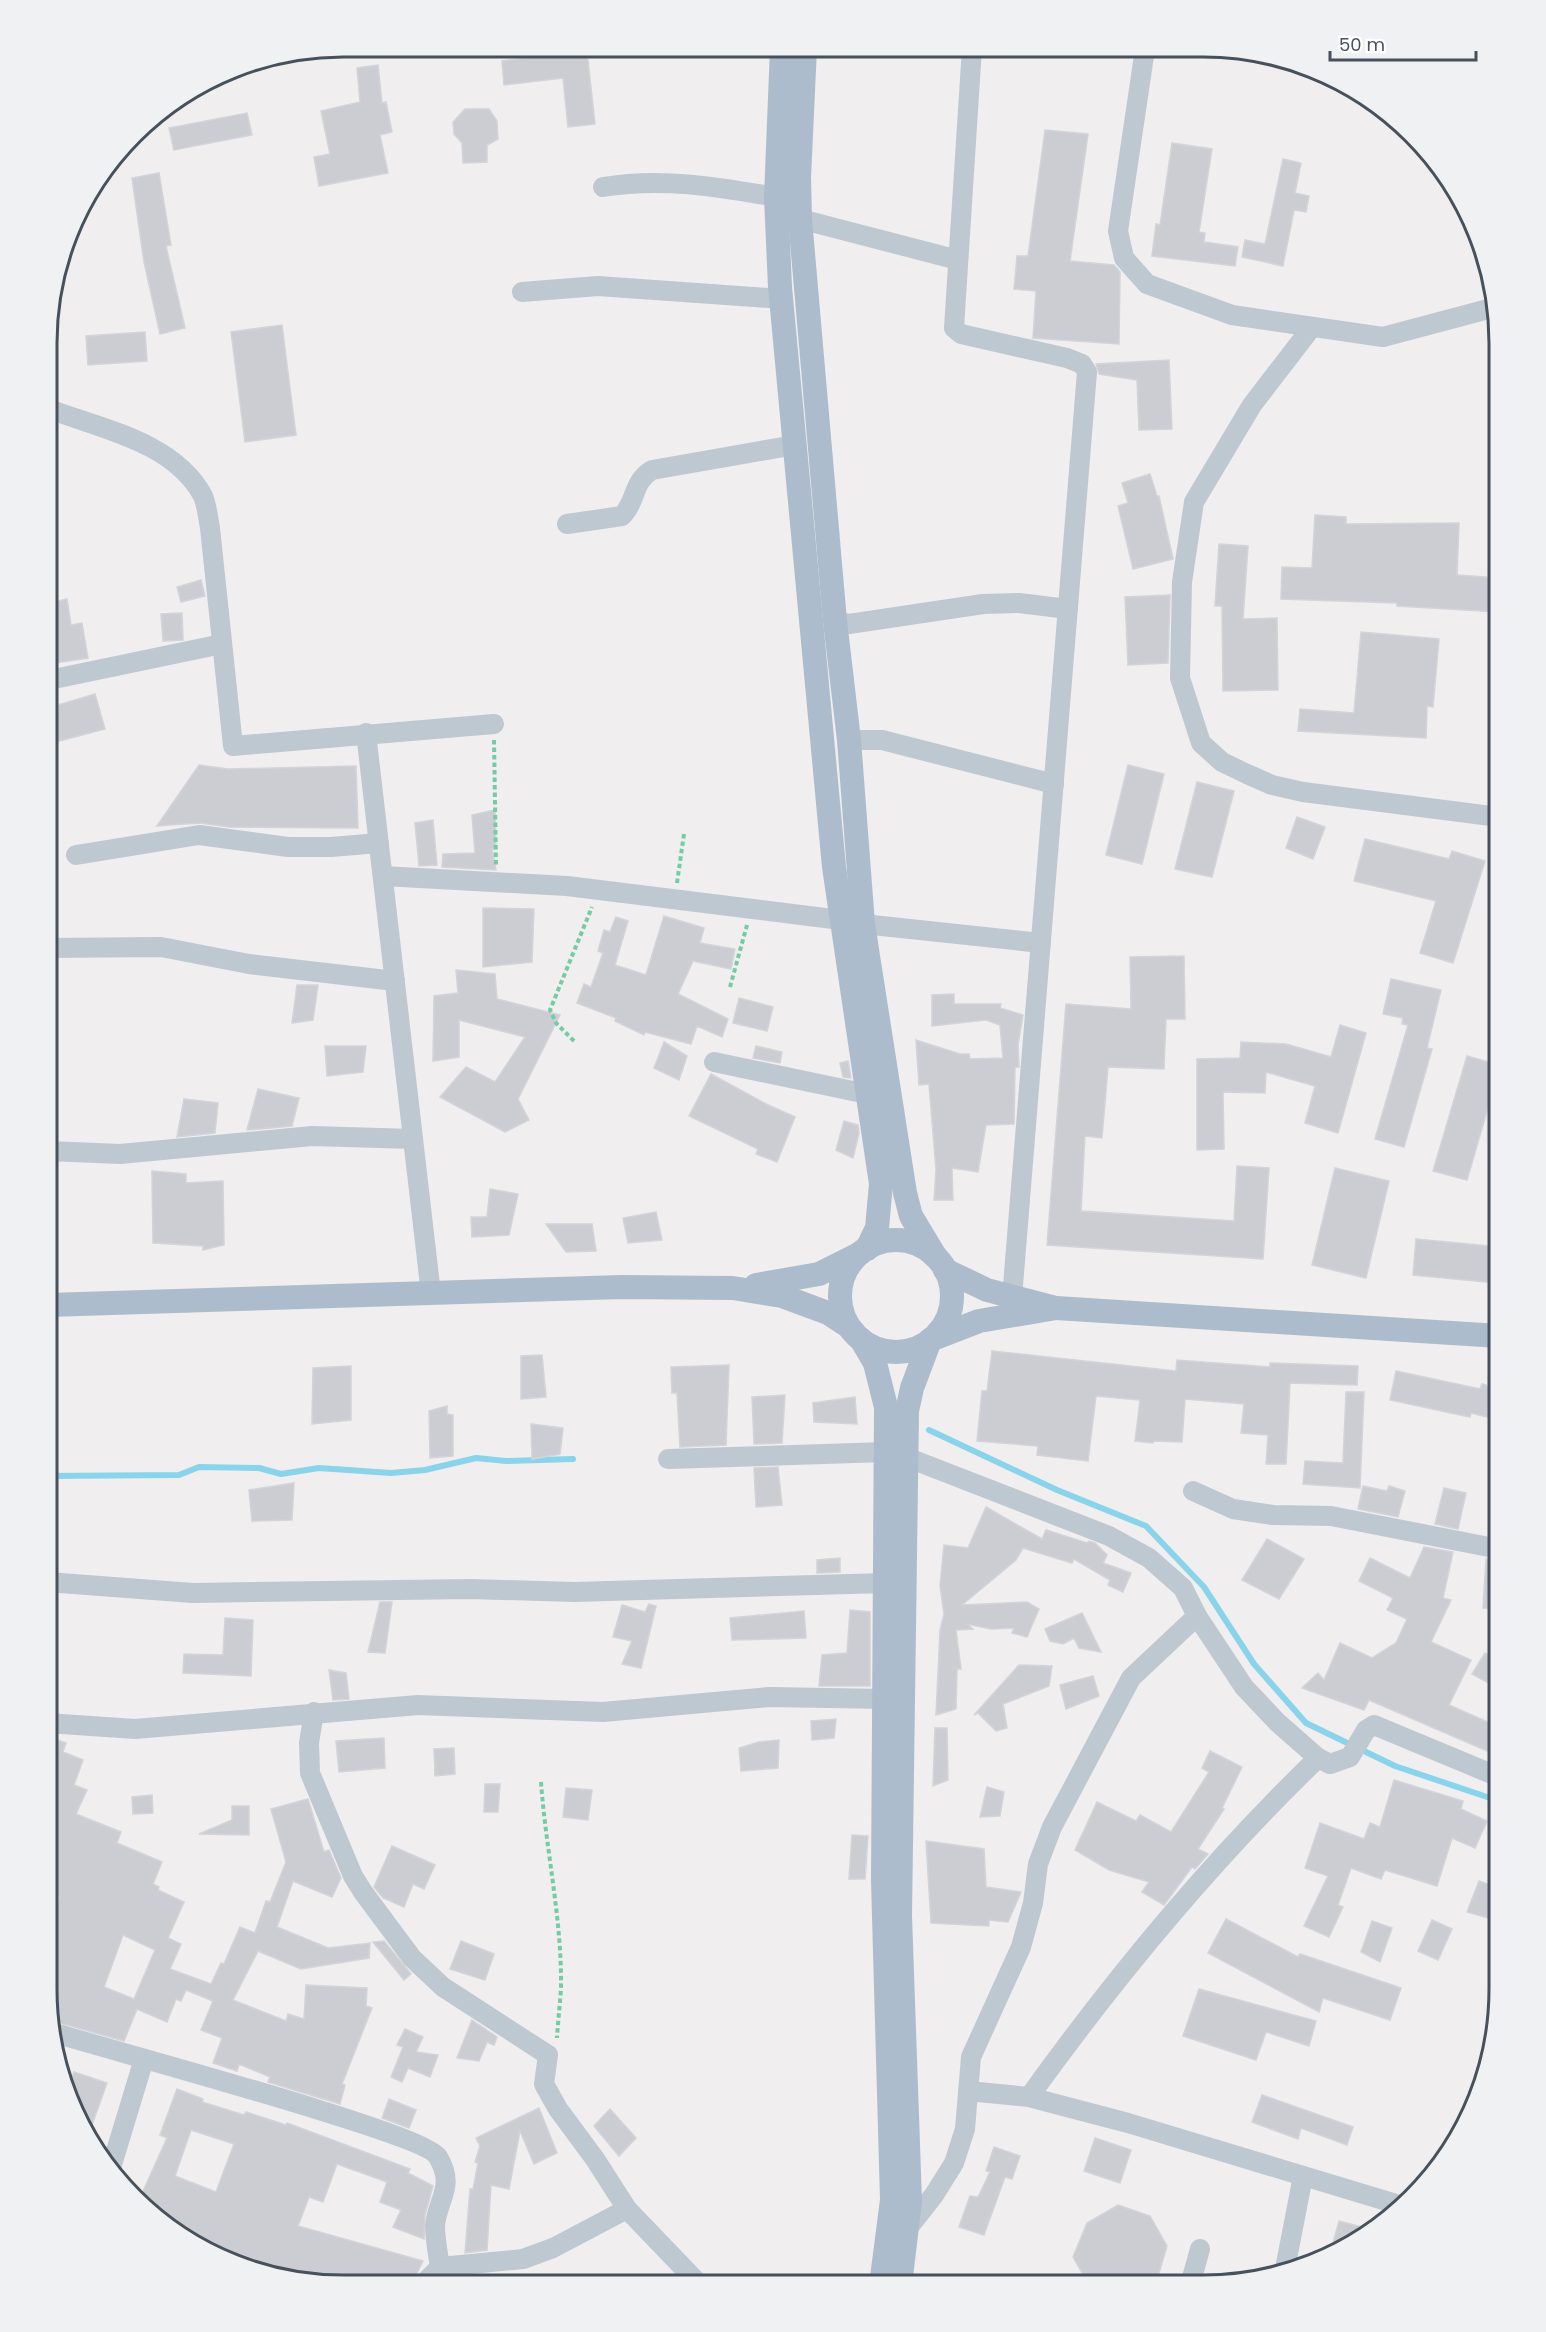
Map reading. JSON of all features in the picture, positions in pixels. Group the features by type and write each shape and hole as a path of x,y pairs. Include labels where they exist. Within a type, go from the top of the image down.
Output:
{"main road":[{"path":"782,57 776,197 782,299 795,445 852,922 867,1094 881,1184 878,1228 846,1271 840,1290 841,1309 875,1363 882,1385 896,1454 900,1916 910,2192 901,2275"},
{"path":"805,57 799,178 800,219 835,621 849,740 852,922 911,1216 951,1281 952,1300 947,1319 930,1340 912,1388 896,1454 886,1583 883,1881 892,2200 883,2275"},
{"path":"57,1305 622,1287 733,1288 819,1274 892,1240 911,1241 929,1250 940,1263 1012,1298 1056,1308 1489,1335"},
{"path":"733,1288 798,1301 828,1313 879,1350 898,1352 917,1348 930,1340 979,1321 1056,1308"}],"street":[{"path":"971,57 954,328 961,334 1067,358 1082,364 1088,372 1012,1298"},
{"path":"1144,57 1118,231 1124,258 1147,284 1232,315 1383,337 1487,309"},
{"path":"603,186 639,181 691,183 776,197"},
{"path":"800,219 958,260"},
{"path":"522,292 598,286 782,299"},
{"path":"1312,327 1252,405 1194,502 1182,582 1180,678 1189,712 1201,742 1222,762 1272,785 1304,792 1489,816"},
{"path":"57,413 139,441 172,460 188,476 204,498 210,528 232,746 494,724"},
{"path":"567,524 622,516 627,511 640,477 652,470 795,445"},
{"path":"835,621 849,624 982,604 1019,603 1068,609"},
{"path":"57,678 222,644"},
{"path":"366,734 430,1294"},
{"path":"849,740 882,740 1054,784"},
{"path":"76,855 199,835 288,847 331,847 379,843"},
{"path":"383,876 496,880 599,889 752,910 1041,943"},
{"path":"57,948 161,947 249,964 395,981"},
{"path":"714,1062 867,1094"},
{"path":"57,1151 120,1154 312,1136 413,1139"},
{"path":"668,1459 896,1454 1109,1536 1149,1558 1183,1588 1197,1616 1244,1687 1277,1722 1317,1758 1330,1764 1350,1757 1366,1730 1374,1725 1489,1773"},
{"path":"1193,1491 1233,1509 1273,1515 1332,1516 1489,1547"},
{"path":"57,1583 193,1593 470,1589 574,1592 886,1583"},
{"path":"908,2228 934,2195 954,2163 965,2129 971,2057 1021,1947 1033,1903 1038,1864 1052,1827 1131,1678 1197,1616"},
{"path":"57,1724 135,1729 227,1723 314,1712 418,1705 603,1712 770,1697 885,1700"},
{"path":"314,1712 309,1743 310,1773 353,1876 363,1892 412,1958 443,1987 548,2055 544,2084 627,2209 690,2275"},
{"path":"1029,2097 1123,1970 1183,1899 1276,1798 1317,1758"},
{"path":"61,2035 364,2123 425,2146 438,2156 447,2187 435,2226 440,2267"},
{"path":"113,2160 144,2059"},
{"path":"968,2091 1029,2097 1128,2123 1392,2203"},
{"path":"1286,2262 1303,2176"},
{"path":"432,2275 440,2267 523,2259 553,2248 627,2209"},
{"path":"1193,2275 1200,2249"}],"path":[{"path":"494,724 496,880"},
{"path":"674,898 684,834"},
{"path":"574,1041 556,1023 550,1010 599,889"},
{"path":"730,987 752,910"},
{"path":"541,1782 561,1987 557,2038 548,2055"}],"building":[{"path":"536,57 588,57 595,124 568,127 563,78 504,85 502,61"},
{"path":"378,65 382,103 386,102 392,132 380,135 388,173 319,186 314,157 330,154 321,111 360,102 357,68"},
{"path":"465,109 489,109 497,121 498,139 487,145 487,162 463,163 462,143 454,134 453,122"},
{"path":"247,113 252,135 174,150 169,128"},
{"path":"1045,130 1088,134 1070,261 1114,265 1120,272 1119,344 1033,338 1036,291 1014,289 1017,256 1028,256"},
{"path":"1172,143 1212,149 1199,232 1205,233 1204,242 1238,247 1235,266 1152,256 1156,224 1160,225"},
{"path":"1283,159 1301,163 1295,193 1309,196 1306,212 1294,210 1283,266 1242,257 1245,240 1265,244"},
{"path":"159,173 171,245 166,246 185,328 160,334 144,262 132,178"},
{"path":"282,325 296,435 245,442 231,332"},
{"path":"145,332 147,361 88,365 86,336"},
{"path":"1169,360 1172,429 1139,430 1137,380 1099,374 1096,364"},
{"path":"1150,474 1157,496 1159,496 1173,559 1133,569 1118,506 1128,503 1122,483"},
{"path":"1315,515 1346,517 1346,524 1459,523 1457,575 1489,577 1489,611 1397,606 1397,603 1281,599 1282,567 1312,568"},
{"path":"1219,544 1248,546 1243,619 1277,618 1278,690 1223,691 1222,606 1215,606"},
{"path":"201,580 205,596 181,602 177,587"},
{"path":"1170,595 1168,663 1128,665 1125,597"},
{"path":"67,599 71,625 82,623 88,658 57,663 57,601"},
{"path":"182,613 183,640 163,641 161,614"},
{"path":"1361,632 1439,639 1433,707 1427,706 1426,738 1298,731 1300,709 1354,713"},
{"path":"95,694 105,729 57,742 57,705"},
{"path":"199,765 228,769 356,766 358,828 229,827 200,823 157,826"},
{"path":"1128,765 1164,774 1142,864 1106,855"},
{"path":"1197,782 1234,791 1212,877 1175,869"},
{"path":"495,810 496,849 492,849 496,870 442,867 443,854 475,853 472,815"},
{"path":"1297,817 1325,827 1313,859 1286,848"},
{"path":"433,820 437,865 419,866 415,823"},
{"path":"1365,839 1449,859 1452,851 1485,861 1453,963 1420,953 1436,901 1354,881"},
{"path":"483,908 534,909 532,962 483,967"},
{"path":"664,916 704,928 700,943 735,949 731,969 693,961 678,994 728,1019 722,1037 697,1026 691,1044 645,1032 644,1035 615,1021 616,1018 577,1003 584,984 591,987 603,953 598,951 604,930 610,932 616,917 628,921 615,965 646,975"},
{"path":"1184,956 1185,1019 1166,1019 1164,1069 1108,1067 1102,1138 1085,1136 1081,1211 1234,1221 1237,1166 1269,1168 1263,1259 1047,1245 1066,1004 1131,1009 1130,957"},
{"path":"456,970 495,974 497,999 560,1015 518,1099 529,1120 505,1132 440,1097 466,1067 495,1082 525,1037 459,1020 459,1057 433,1061 434,996 458,993"},
{"path":"1391,979 1441,990 1427,1048 1432,1049 1404,1147 1375,1139 1408,1025 1402,1024 1403,1018 1383,1014"},
{"path":"297,985 318,985 313,1020 292,1023"},
{"path":"954,994 954,1004 1001,1004 1000,1008 1023,1015 1018,1045 1019,1067 1015,1067 1014,1124 986,1125 978,1172 952,1168 953,1200 934,1200 936,1170 929,1084 919,1085 916,1040 960,1054 969,1054 970,1059 1003,1058 1000,1025 986,1020 932,1026 932,995"},
{"path":"739,998 773,1007 767,1031 733,1023"},
{"path":"1340,1025 1366,1033 1338,1133 1305,1123 1315,1086 1266,1072 1265,1093 1223,1092 1224,1149 1197,1150 1197,1059 1240,1058 1241,1042 1286,1044 1331,1057"},
{"path":"664,1042 687,1056 679,1080 654,1068"},
{"path":"325,1046 366,1046 363,1072 327,1076"},
{"path":"756,1046 782,1052 780,1063 753,1058"},
{"path":"1467,1056 1489,1062 1489,1104 1467,1180 1433,1171"},
{"path":"848,1061 851,1078 843,1077 840,1063"},
{"path":"711,1074 795,1117 777,1162 756,1154 758,1149 689,1116"},
{"path":"258,1089 299,1098 292,1126 247,1130"},
{"path":"184,1099 218,1103 215,1133 177,1137"},
{"path":"844,1121 858,1125 859,1133 853,1158 836,1150"},
{"path":"1335,1168 1389,1181 1366,1278 1312,1265"},
{"path":"152,1171 186,1174 186,1183 223,1181 224,1245 203,1250 203,1246 153,1243"},
{"path":"490,1189 518,1194 509,1235 472,1237 471,1217 487,1217"},
{"path":"656,1212 662,1240 628,1243 623,1218"},
{"path":"546,1224 592,1224 596,1251 566,1252"},
{"path":"1416,1239 1489,1246 1489,1282 1413,1275"},
{"path":"992,1351 1176,1371 1177,1360 1270,1367 1270,1363 1358,1366 1357,1385 1290,1383 1286,1464 1266,1464 1268,1435 1241,1433 1244,1404 1185,1399 1182,1442 1154,1441 1153,1443 1135,1441 1140,1400 1096,1396 1088,1461 1037,1455 1038,1446 977,1441 982,1391 987,1391"},
{"path":"542,1355 546,1397 521,1399 521,1356"},
{"path":"729,1365 726,1445 680,1447 677,1393 672,1393 671,1367"},
{"path":"351,1366 351,1420 312,1424 313,1368"},
{"path":"1396,1371 1480,1389 1482,1384 1489,1386 1489,1418 1471,1413 1470,1417 1390,1400"},
{"path":"1346,1392 1364,1392 1360,1488 1303,1484 1305,1461 1343,1463"},
{"path":"785,1395 782,1443 754,1444 752,1397"},
{"path":"855,1397 857,1424 814,1422 813,1403"},
{"path":"447,1406 447,1414 453,1415 453,1456 430,1458 429,1411"},
{"path":"531,1424 563,1428 560,1454 532,1459"},
{"path":"778,1467 782,1505 756,1507 754,1468"},
{"path":"294,1483 292,1520 252,1521 249,1490"},
{"path":"1363,1486 1387,1491 1389,1486 1405,1491 1398,1517 1358,1509"},
{"path":"1444,1488 1466,1493 1458,1529 1435,1524"},
{"path":"986,1507 1042,1539 1046,1530 1087,1543 1089,1541 1095,1543 1107,1555 1103,1563 1131,1573 1123,1592 1108,1585 1110,1580 1074,1559 1072,1563 1023,1548 1016,1560 962,1605 1027,1602 1039,1609 1027,1637 1012,1633 1014,1628 991,1629 967,1624 973,1629 956,1630 961,1669 957,1669 956,1709 936,1715 940,1630 944,1614 940,1586 944,1545 968,1548"},
{"path":"1267,1539 1304,1559 1279,1599 1242,1580"},
{"path":"1424,1547 1453,1552 1443,1598 1451,1600 1431,1642 1471,1660 1449,1705 1489,1723 1489,1752 1369,1700 1364,1710 1302,1688 1318,1673 1324,1680 1340,1643 1372,1658 1396,1643 1407,1619 1387,1610 1393,1598 1359,1581 1370,1558 1410,1578"},
{"path":"840,1558 840,1572 817,1573 817,1560"},
{"path":"1486,1559 1489,1559 1489,1608 1483,1608"},
{"path":"380,1602 392,1602 385,1653 368,1652"},
{"path":"649,1604 656,1606 641,1668 622,1664 632,1641 613,1637 622,1605 645,1612"},
{"path":"850,1610 870,1612 870,1686 819,1686 822,1655 847,1653"},
{"path":"804,1611 806,1638 732,1640 730,1618"},
{"path":"1082,1613 1101,1652 1079,1648 1074,1638 1063,1644 1050,1641 1045,1629"},
{"path":"225,1618 253,1620 251,1676 183,1673 184,1654 223,1655"},
{"path":"1485,1653 1489,1655 1489,1683 1472,1674"},
{"path":"1019,1665 1052,1666 1049,1686 1003,1704 1007,1728 996,1731 978,1713 974,1715"},
{"path":"329,1670 346,1673 349,1699 333,1700"},
{"path":"1093,1676 1099,1696 1066,1709 1060,1685"},
{"path":"836,1719 834,1738 812,1740 811,1721"},
{"path":"935,1728 947,1728 948,1780 933,1786"},
{"path":"384,1738 385,1768 339,1772 336,1741"},
{"path":"57,1740 66,1743 63,1752 83,1760 74,1785 87,1790 76,1814 121,1832 117,1843 162,1862 153,1884 159,1887 158,1890 184,1902 168,1938 181,1944 170,1969 211,1984 221,1963 224,1964 240,1927 255,1933 266,1901 270,1902 286,1862 271,1809 308,1799 324,1852 329,1850 341,1878 332,1897 293,1881 277,1927 328,1948 370,1943 369,1958 301,1969 258,1951 233,2000 286,2021 288,2014 304,2019 306,1985 367,1988 366,2006 372,2008 342,2084 345,2085 340,2104 268,2082 270,2077 239,2064 237,2071 213,2063 222,2038 201,2030 213,2001 186,1990 181,2001 176,1999 167,2022 137,2009 124,2041 59,2023 57,1902 59,1897 57,1896","holes":["123,1935 155,1950 134,1999 104,1987"]},
{"path":"779,1740 778,1768 741,1771 739,1748 759,1742"},
{"path":"454,1748 455,1774 435,1776 434,1749"},
{"path":"1210,1751 1242,1767 1222,1808 1224,1809 1198,1849 1208,1854 1195,1869 1192,1867 1164,1905 1142,1892 1149,1882 1109,1870 1075,1850 1097,1802 1136,1821 1140,1815 1171,1832 1209,1772 1202,1768"},
{"path":"1394,1780 1463,1801 1461,1809 1487,1821 1475,1848 1452,1838 1437,1886 1385,1870 1381,1879 1351,1868 1338,1905 1343,1907 1329,1937 1304,1926 1328,1876 1305,1868 1320,1823 1364,1839 1370,1823 1380,1827"},
{"path":"485,1784 500,1784 498,1812 484,1812"},
{"path":"987,1787 1004,1792 1000,1816 980,1817"},
{"path":"566,1788 592,1790 588,1820 563,1817"},
{"path":"152,1795 153,1813 133,1814 132,1797"},
{"path":"232,1806 249,1806 249,1835 199,1834 232,1820"},
{"path":"852,1835 868,1836 865,1879 849,1879"},
{"path":"926,1841 984,1849 986,1887 1021,1892 1008,1922 989,1920 989,1926 931,1923"},
{"path":"392,1846 435,1865 424,1889 413,1884 404,1907 383,1898 374,1887"},
{"path":"1479,1881 1489,1884 1489,1918 1467,1912"},
{"path":"1226,1919 1298,1957 1300,1954 1401,1988 1390,2020 1323,1998 1319,2012 1208,1953"},
{"path":"1432,1920 1452,1929 1438,1960 1418,1951"},
{"path":"1372,1921 1392,1928 1380,1962 1361,1952"},
{"path":"384,1941 411,1974 404,1980 373,1942"},
{"path":"461,1941 494,1954 485,1980 450,1969"},
{"path":"1199,1989 1316,2021 1309,2046 1266,2032 1256,2060 1183,2036"},
{"path":"472,2020 497,2037 494,2045 487,2042 479,2061 457,2058"},
{"path":"405,2029 423,2037 416,2052 438,2055 430,2077 408,2068 402,2082 391,2077 403,2047 397,2045"},
{"path":"74,2072 107,2083 92,2125 79,2098 71,2079"},
{"path":"177,2089 203,2099 202,2102 244,2115 246,2112 286,2125 287,2123 410,2169 408,2173 433,2186 425,2215 424,2239 393,2227 401,2210 380,2202 387,2182 337,2164 323,2202 309,2197 298,2226 423,2261 416,2275 306,2273 251,2260 200,2237 169,2216 142,2192 167,2138 160,2135","holes":["191,2130 234,2144 216,2192 175,2176"]},
{"path":"1262,2095 1353,2127 1347,2145 1301,2128 1298,2139 1252,2122"},
{"path":"389,2099 416,2110 409,2128 382,2118"},
{"path":"539,2108 557,2153 534,2164 520,2131 509,2189 491,2185 487,2250 465,2253 470,2189 473,2189 478,2163 475,2162 480,2146 476,2138"},
{"path":"610,2109 636,2138 619,2156 594,2126"},
{"path":"1095,2138 1131,2150 1120,2183 1084,2171"},
{"path":"994,2147 1020,2156 1012,2179 1005,2177 984,2235 959,2227 970,2196 978,2197 990,2172 986,2171"},
{"path":"1118,2205 1150,2216 1167,2246 1158,2275 1083,2275 1073,2257 1087,2223"},
{"path":"1339,2221 1362,2227 1346,2237 1333,2243"}],"waterway":[{"path":"929,1430 1057,1490 1146,1526 1204,1587 1254,1664 1306,1723 1395,1766 1489,1798"},
{"path":"57,1476 179,1475 199,1467 259,1468 281,1474 319,1468 391,1473 425,1470 476,1458 506,1461 573,1459"}]}
